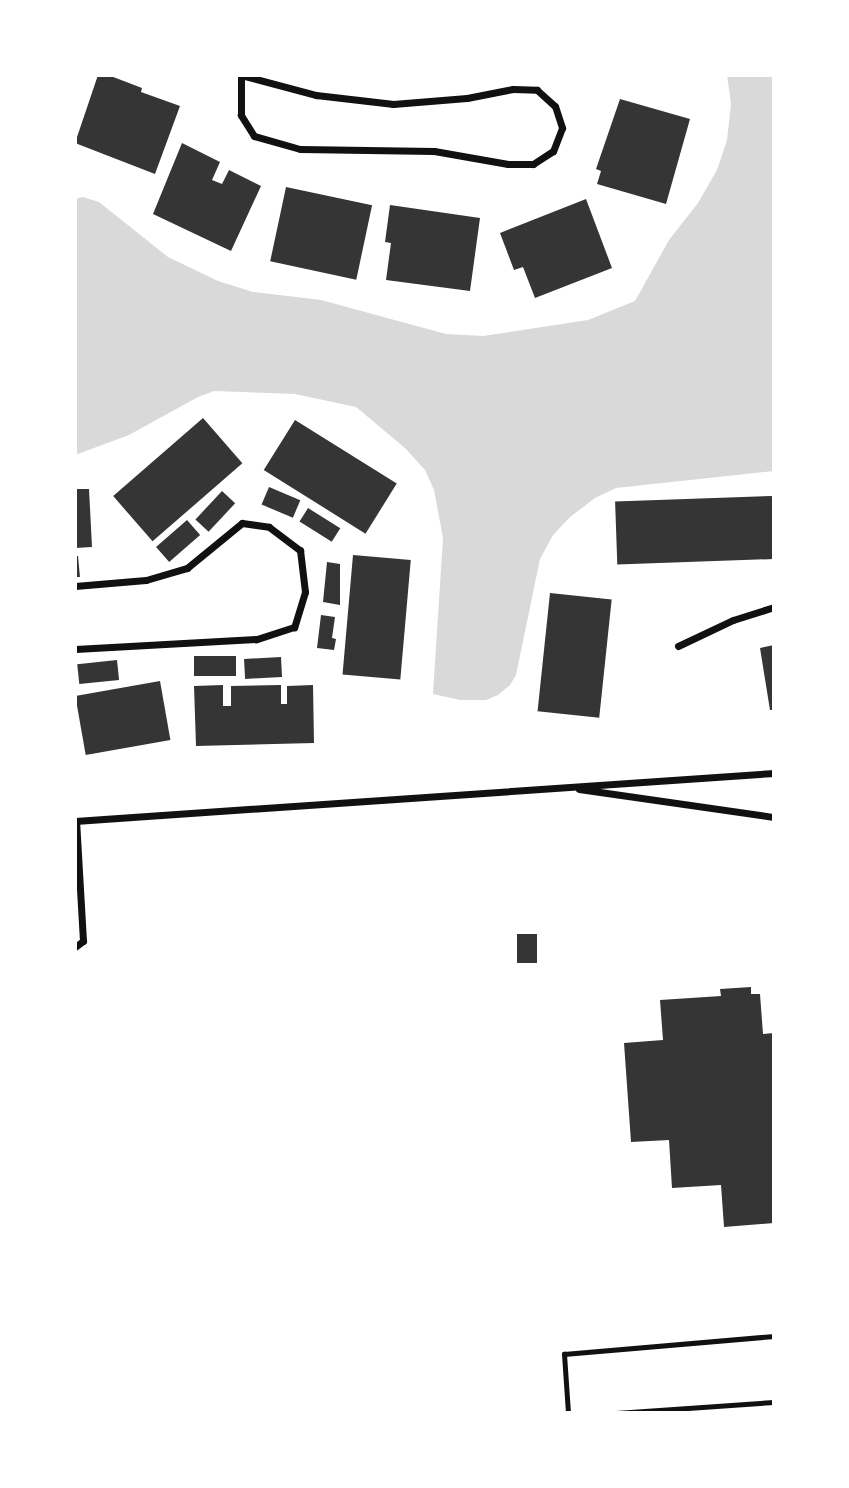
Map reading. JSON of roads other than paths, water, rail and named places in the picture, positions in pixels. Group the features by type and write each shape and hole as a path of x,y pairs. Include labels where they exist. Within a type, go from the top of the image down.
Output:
{"street":[{"path":"240,75 316,95 393,104 467,98 513,89 537,90 555,106 562,128 553,151 533,164 508,164 434,151 300,149 254,136 241,115 240,75"},
{"path":"75,586 146,580 187,568 242,523 269,527 300,550 305,592 294,627 256,639 75,649"},
{"path":"678,646 733,620 774,607"},
{"path":"75,947 83,941 76,821 774,773"},
{"path":"565,786 774,817"}],"lane":[{"path":"568,1413 564,1353 774,1336"},
{"path":"616,1413 774,1402"}]}
